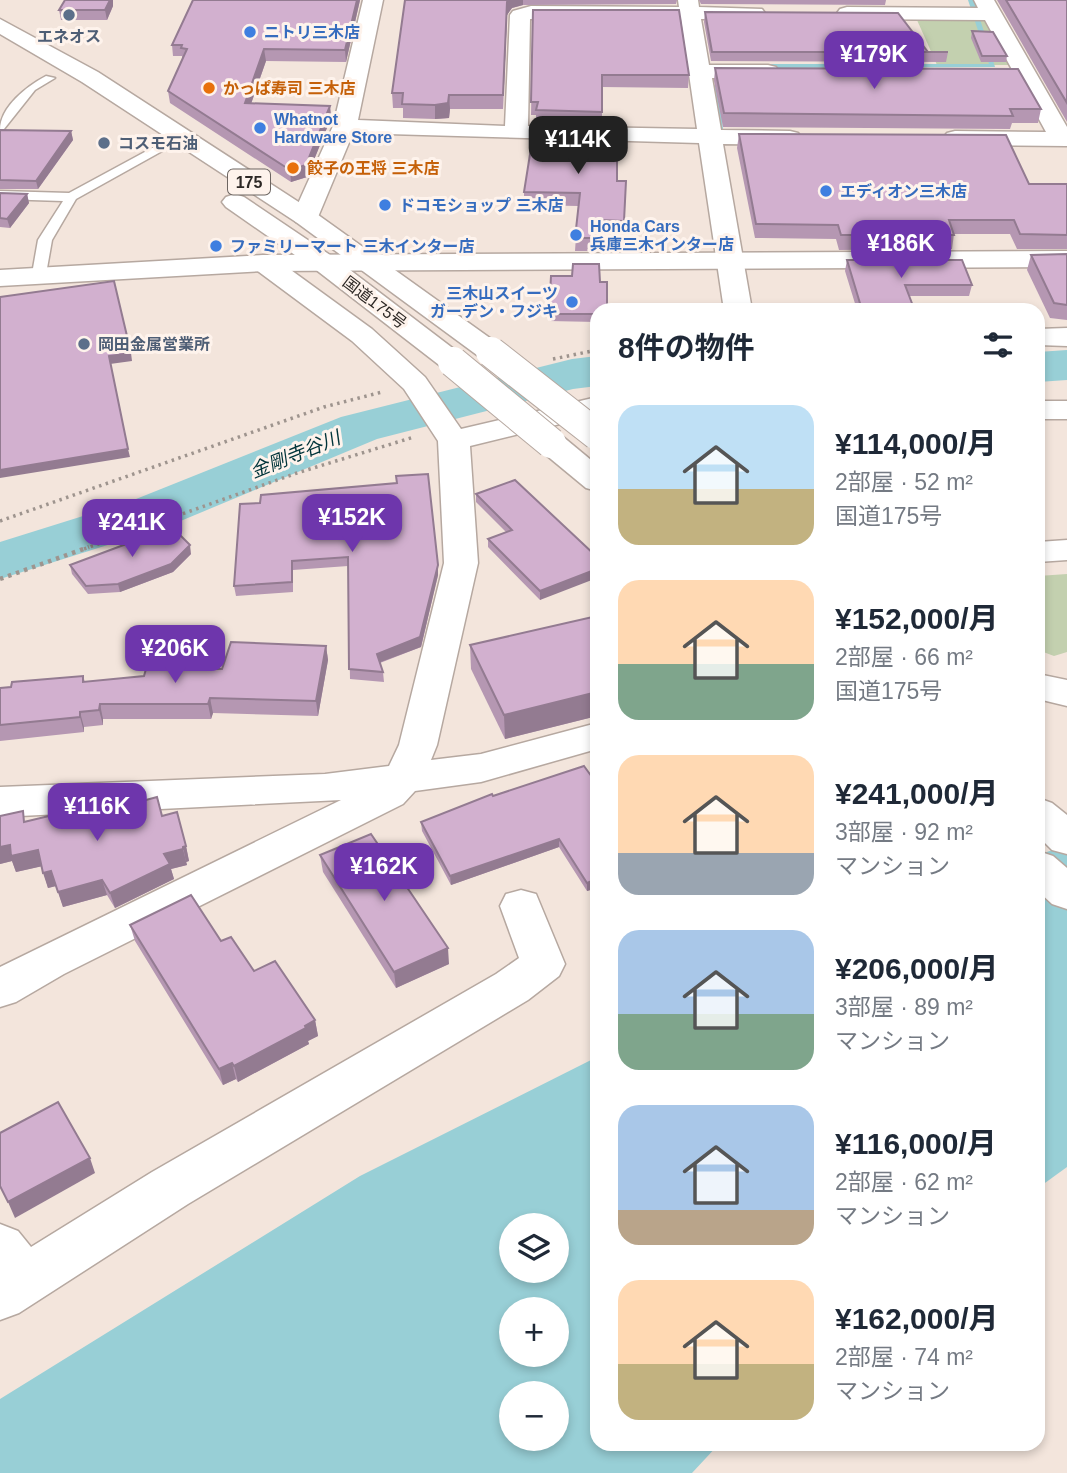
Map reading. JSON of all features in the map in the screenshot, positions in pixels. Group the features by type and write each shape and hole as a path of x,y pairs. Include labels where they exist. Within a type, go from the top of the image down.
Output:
{"main road":[{"path":"305,217 345,125 373,0"},
{"path":"516,133 520,15 531,12 690,6 773,13"},
{"path":"690,6 737,303"},
{"path":"827,13 988,7 1023,72 1064,139"},
{"name":"国道175号","path":"0,25 90,77 305,217 491,352 590,430"},
{"path":"0,47 180,165"},
{"path":"700,71 794,72"},
{"path":"996,72 1023,72"},
{"path":"345,125 516,133 818,138"},
{"path":"926,138 1064,139"},
{"name":"国道175号","path":"214,188 324,263 453,362 590,475"},
{"path":"0,278 264,262 370,264 1067,259"},
{"path":"0,989 60,956 389,794 403,778 418,745 461,563 450,435 415,383 362,335 264,262"},
{"path":"1045,337 1067,337"},
{"path":"450,435 486,431 590,408"},
{"path":"1045,410 1067,410"},
{"path":"1045,552 1067,550"},
{"path":"1045,688 1067,693"},
{"path":"0,802 324,788 481,768 590,738"},
{"path":"1045,819 1067,839"},
{"path":"1045,873 1067,893"},
{"path":"8,1275 170,1188 512,987 543,964 521,905"}],"lane":[{"path":"0,127 31,88 50,78"},
{"path":"0,195 71,197 158,150"},
{"path":"39,274 45,240 71,197"}],"path":[{"path":"550,360 590,351"},
{"path":"0,521 324,407 415,383"},
{"path":"0,579 297,473 450,435"}],"green space":[{"path":"917,20 982,20 995,23 1017,65 937,65"},
{"path":"1067,574 1067,652 1054,656 1045,653 1045,576"}],"water":[{"path":"1067,845 1067,1167 1045,1183 1045,853"},
{"path":"590,1061 590,1451 712,1451 692,1473 0,1473 0,1399 360,1176"}],"building":[{"path":"65,0 110,0 105,10 59,10"},
{"path":"193,0 357,0 345,50 264,49 245,103 330,106 306,165 290,170 168,91 187,49 181,48 182,45 172,45"},
{"path":"405,0 508,0 503,95 449,95 448,103 402,104 403,93 392,93"},
{"path":"1006,0 1067,0 1067,103"},
{"path":"533,10 679,10 689,75 602,75 602,112 536,110 538,102 531,102"},
{"path":"705,12 898,13 928,52 712,52"},
{"path":"972,31 993,32 1007,56 982,56"},
{"path":"715,68 1018,69 1041,109 1010,109 1013,116 724,113"},
{"path":"534,129 603,132 604,154 617,155 617,181 626,181 624,221 599,220 599,238 575,238 580,193 524,192"},
{"path":"0,130 71,131 36,181 0,180"},
{"path":"739,134 1006,135 1029,184 1067,184 1067,235 1020,234 1014,220 949,220 954,235 841,235 838,225 756,224"},
{"path":"0,193 27,194 7,219 0,218"},
{"path":"1067,254 1067,305 1054,303 1031,255"},
{"path":"847,260 962,260 972,285 905,285 912,303 860,303"},
{"path":"573,264 599,264 600,282 607,282 607,303 590,303 590,314 549,314 551,276 572,276"},
{"path":"114,281 131,353 109,356 128,449 0,470 0,297"},
{"path":"428,474 438,565 420,637 377,654 383,672 349,669 348,557 292,561 292,582 234,586 240,504 260,503 261,495 397,483 396,476"},
{"path":"515,480 590,550 590,572 540,591 488,539 512,530 476,494"},
{"path":"172,527 190,545 171,564 118,584 86,586 70,565"},
{"path":"590,618 590,694 504,715 470,645"},
{"path":"231,642 326,646 316,701 210,698 208,704 100,704 99,710 80,712 80,717 0,725 0,688 11,687 12,682 83,676 83,682 144,676 146,669 222,669"},
{"path":"584,766 590,774 590,882 587,883 559,839 450,876 421,822 492,794 493,796"},
{"path":"157,797 162,816 177,812 186,846 164,854 170,864 110,893 102,880 58,892 51,871 43,873 38,850 11,856 10,845 0,847 0,816 23,811 24,822 103,803 105,811"},
{"path":"371,834 448,948 394,972 320,855"},
{"path":"191,895 221,941 231,937 254,971 275,961 315,1020 305,1026 306,1028 234,1066 232,1063 219,1069 130,925"},
{"path":"58,1102 90,1158 8,1202 0,1186 0,1133"}],"waterway":[{"path":"761,66 993,66 971,0"},
{"path":"716,86 721,140"},
{"name":"金剛寺谷川","path":"1045,367 1067,365"},
{"name":"金剛寺谷川","path":"0,561 151,513 359,428 572,374 590,372"}],"place":[{"name":"エネオス","path":"69,15"},
{"name":"ニトリ三木店","path":"250,32"},
{"name":"かっぱ寿司 三木店","path":"209,88"},
{"name":"Whatnot Hardware Store","path":"260,128"},
{"name":"コスモ石油","path":"104,143"},
{"name":"餃子の王将 三木店","path":"293,168"},
{"name":"エディオン三木店","path":"826,191"},
{"name":"ドコモショップ 三木店","path":"385,205"},
{"name":"Honda Cars 兵庫三木インター店","path":"576,235"},
{"name":"ファミリーマート 三木インター店","path":"216,246"},
{"name":"三木山スイーツ ガーデン・フジキ","path":"572,302"},
{"name":"岡田金属営業所","path":"84,344"}]}
